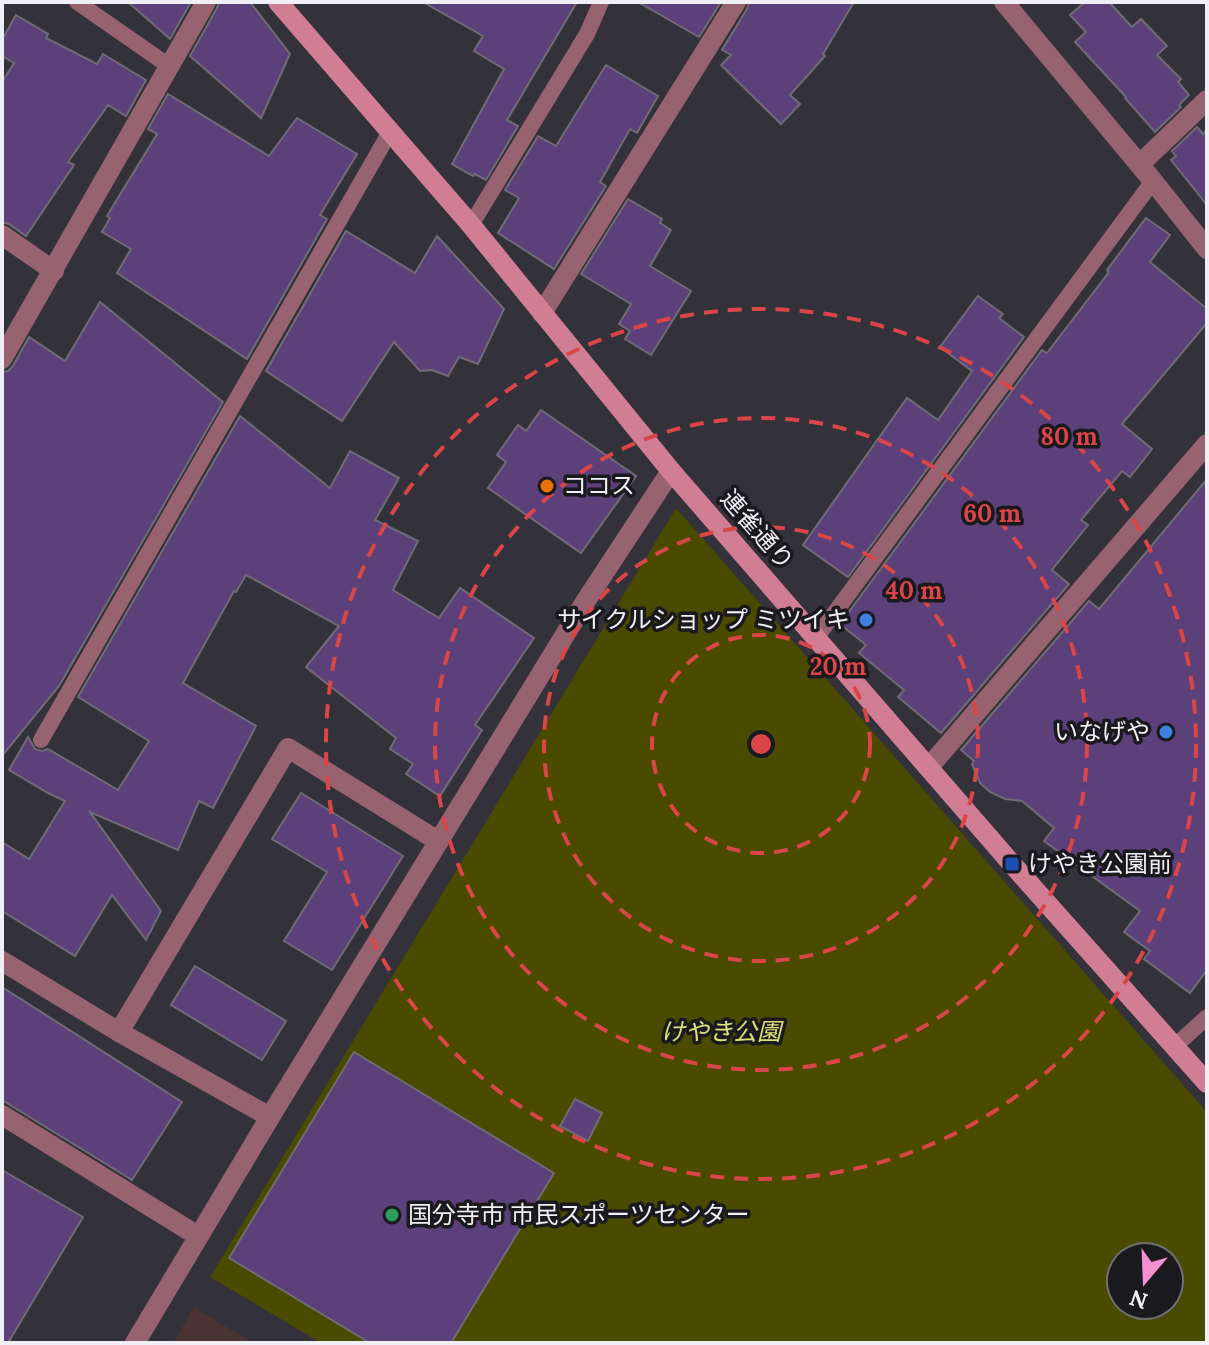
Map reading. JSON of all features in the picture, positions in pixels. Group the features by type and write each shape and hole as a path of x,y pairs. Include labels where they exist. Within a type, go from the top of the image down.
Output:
{"main road":[{"name":"連雀通り","path":"287,6 471,225 671,471 1012,864 1207,1083"}],"street":[{"path":"2,359 206,2"},
{"path":"542,313 736,2"},
{"path":"1004,2 1207,249"},
{"path":"1140,164 1207,100"},
{"path":"2,235 54,271"},
{"path":"929,767 1207,444"},
{"path":"135,1343 438,841 585,602 671,471"},
{"path":"119,1032 288,748 438,841"},
{"path":"2,961 119,1032 270,1117"},
{"path":"2,1115 198,1236"}],"lane":[{"path":"77,2 169,66"},
{"path":"471,225 587,34 601,2"},
{"path":"41,740 390,132"},
{"path":"816,638 1153,181"},
{"path":"1175,1046 1207,1017"}],"shaded area":[{"path":"194,1307 253,1343 173,1343"}],"green space":[{"name":"けやき公園","path":"676,508 1207,1112 1207,1343 321,1343 210,1277"}],"building":[{"path":"128,2 191,2 170,39"},
{"path":"219,2 250,2 290,54 261,118 190,56"},
{"path":"423,2 577,2 507,120 518,126 486,180 452,164 504,69 474,51 483,36"},
{"path":"638,2 721,2 699,37"},
{"path":"749,2 854,2 823,54 825,56 790,95 800,104 781,124 721,65 731,55 722,50"},
{"path":"1085,2 1109,2 1132,27 1141,19 1167,46 1157,55 1181,79 1178,82 1189,95 1155,132 1075,42 1086,32 1070,15"},
{"path":"16,15 48,34 46,38 97,64 103,54 146,80 126,116 108,105 68,162 74,165 26,236 2,222 2,82 14,63 2,56 2,40"},
{"path":"606,65 658,96 637,133 630,129 600,182 606,186 554,269 498,233 519,198 505,190 538,136 556,146"},
{"path":"168,94 269,156 297,118 357,154 320,215 327,219 247,359 117,273 131,249 102,232 110,218 107,216 157,134 148,129"},
{"path":"1197,127 1203,134 1207,130 1207,205 1171,160 1176,156 1172,151"},
{"path":"628,199 662,219 660,223 671,230 650,266 691,291 651,355 625,339 630,331 619,324 631,304 581,274"},
{"path":"1146,218 1170,235 1150,262 1207,309 1207,323 1122,424 1152,449 1130,477 1122,471 1081,520 1088,525 1052,570 1069,584 941,733 898,697 904,690 859,653 866,645 840,624 1042,350 1047,353"},
{"path":"346,231 415,273 437,236 504,309 478,364 459,357 448,376 432,370 420,371 394,342 342,421 266,371"},
{"path":"978,296 1003,314 999,318 1024,337 848,577 803,545 907,398 938,420 972,371 940,347"},
{"path":"100,302 223,402 59,686 2,756 2,372 13,366 29,337 65,361"},
{"path":"541,410 636,476 581,553 488,488 506,462 497,455 518,425 526,431"},
{"path":"240,416 330,488 350,451 399,478 375,520 418,541 393,590 439,618 460,588 534,638 475,725 482,730 440,796 406,774 413,764 390,749 396,738 306,667 339,626 246,575 183,683 256,726 213,808 199,801 178,850 90,812 161,911 146,940 112,895 75,956 2,911 2,842 29,859 65,801 9,770 28,737 35,749 48,749 118,790 149,741 78,697"},
{"path":"1207,479 1207,970 1190,993 1144,959 1150,951 1124,932 1140,911 1044,841 1054,828 1022,801 1005,799 990,792 980,783 972,764 974,761 961,750 1089,601 1099,609"},
{"path":"301,793 403,856 332,970 284,941 327,872 272,839"},
{"path":"195,966 286,1021 262,1060 171,1005"},
{"path":"2,987 182,1102 132,1180 2,1100"},
{"name":"国分寺市 市民スポーツセンター","path":"354,1052 554,1173 451,1343 370,1343 229,1258"},
{"path":"575,1099 602,1113 588,1141 560,1126"},
{"path":"2,1170 83,1217 8,1343 2,1343"}],"place":[{"name":"ココス","path":"547,486"},
{"name":"サイクルショップ ミツイキ","path":"866,620"},
{"name":"いなげや","path":"1166,732"},
{"name":"けやき公園前","path":"1012,864"},
{"name":"国分寺市 市民スポーツセンター","path":"392,1215"}]}
